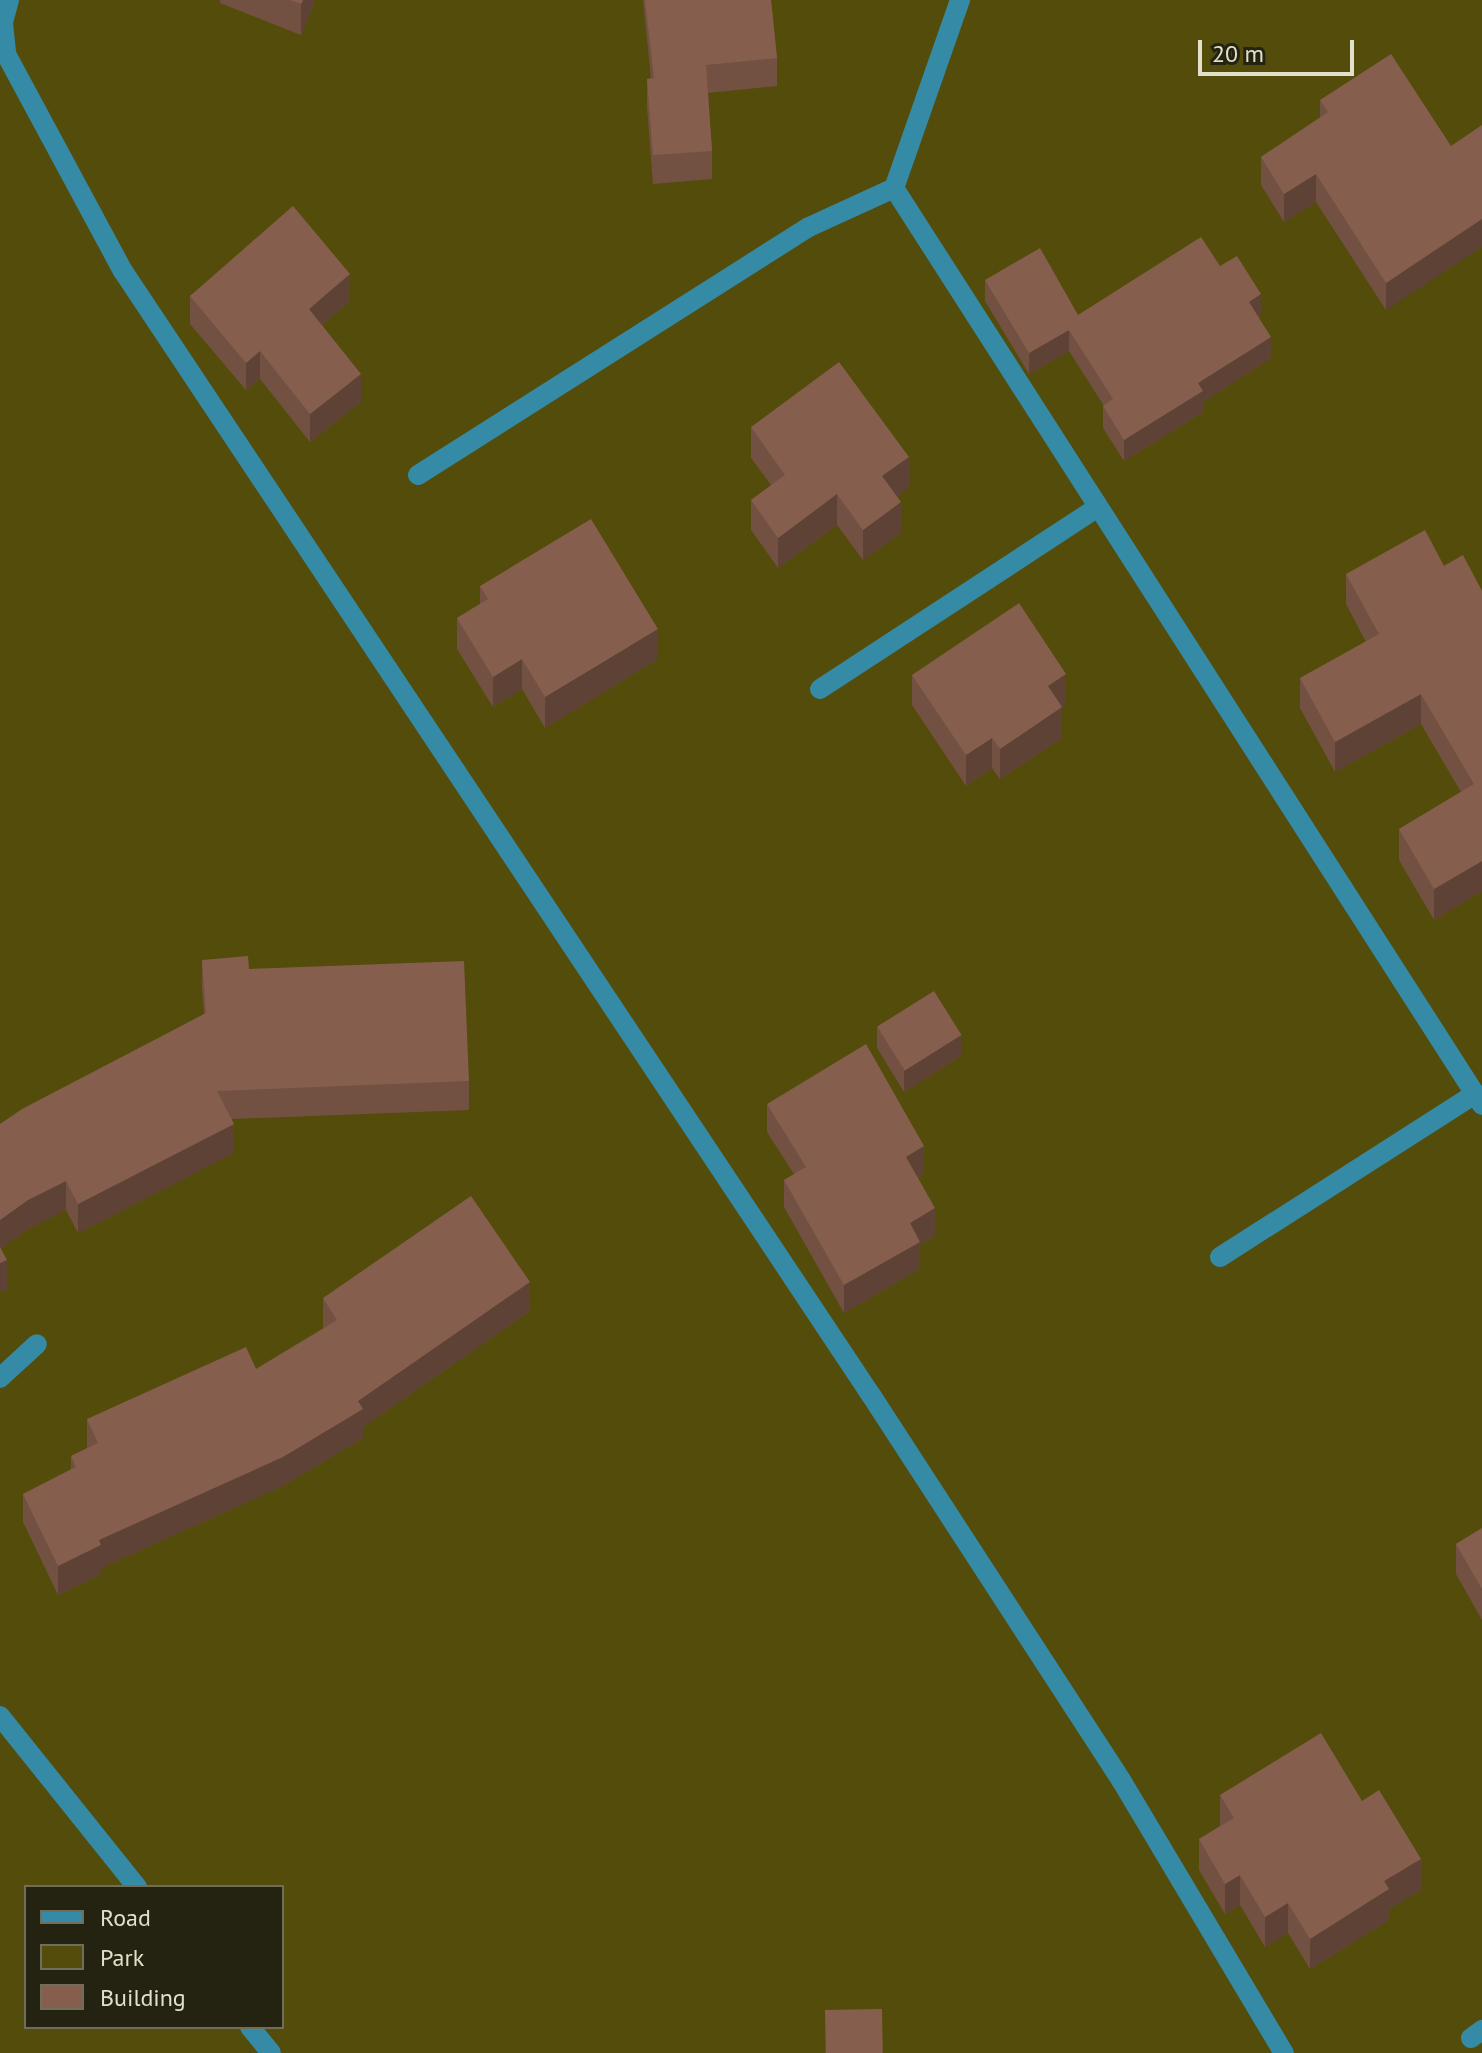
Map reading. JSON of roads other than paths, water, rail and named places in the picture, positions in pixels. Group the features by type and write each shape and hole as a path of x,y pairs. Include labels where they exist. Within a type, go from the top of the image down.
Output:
{"street":[{"path":"9,0 3,23 6,54 123,271 888,1422 1121,1780 1284,2053"},
{"path":"418,475 809,227 894,188 960,0"},
{"path":"894,188 1478,1099 1220,1257"},
{"path":"820,689 1097,508"},
{"path":"0,1378 37,1344"},
{"path":"0,1716 135,1885"},
{"path":"252,2029 271,2053"}]}
